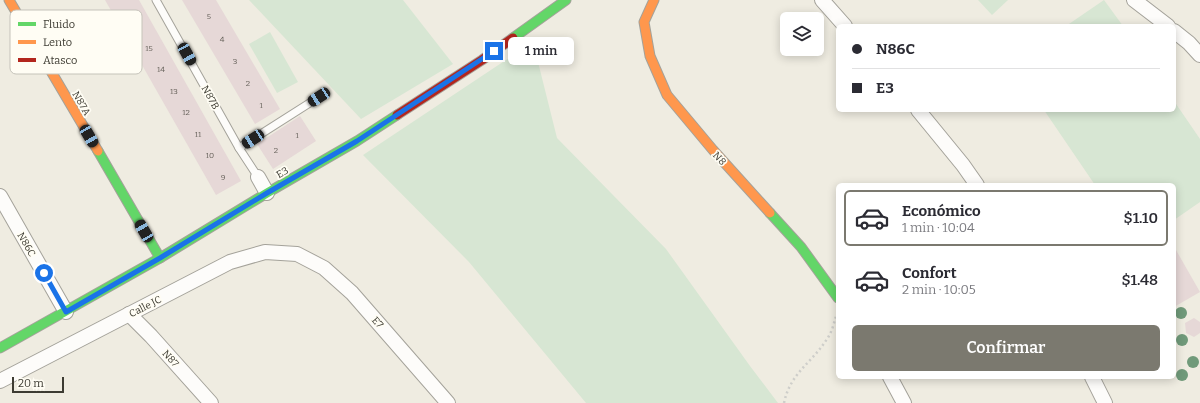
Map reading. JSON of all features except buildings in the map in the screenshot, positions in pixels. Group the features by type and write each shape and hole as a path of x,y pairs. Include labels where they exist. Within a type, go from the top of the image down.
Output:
{"street":[{"name":"N87A","path":"9,0 15,10"},
{"name":"E3","path":"0,348 160,258 267,193 357,141 482,60 566,0"},
{"name":"N8","path":"654,0 644,22 650,56 667,95 713,150 801,247 836,295"},
{"path":"822,0 843,24"},
{"path":"1134,0 1165,24"},
{"path":"1176,32 1195,40 1200,55"},
{"name":"N87A","path":"52,74 160,258"},
{"path":"920,112 963,165 976,183"},
{"name":"N87B","path":"258,177 267,193"},
{"name":"N86C","path":"0,196 66,312"},
{"name":"Calle JC","path":"0,381 230,262 265,252 297,254"},
{"name":"E7","path":"297,254 324,268 352,293 448,403"},
{"name":"N87","path":"129,314 151,336 211,403"},
{"path":"891,379 904,403"},
{"path":"1093,379 1105,403"}],"lane":[{"name":"N87B","path":"156,0 239,148 258,177"},
{"path":"239,148 319,97"}],"path":[{"path":"784,403 788,388 795,376 828,338 836,316"}],"green space":[{"path":"249,0 403,0 453,64 361,119"},
{"path":"978,0 1008,0 992,15"},
{"path":"1104,0 1122,24 1069,24"},
{"path":"270,32 298,82 277,93 249,44"},
{"path":"533,42 557,138 666,249 778,403 586,403 469,262 363,155"},
{"path":"1176,104 1200,139 1200,202 1176,219 1176,183 1094,183 1045,112 1176,112"}],"traffic: fast":[{"path":"513,38 566,0"},
{"path":"0,348 160,258 267,193 357,141 397,115"},
{"path":"98,151 160,258"},
{"path":"770,213 801,247 836,295"}],"traffic: slow":[{"path":"9,0 15,10"},
{"path":"654,0 644,22 650,56 667,95 713,150 770,213"},
{"path":"53,74 98,151"}],"traffic: jam":[{"path":"397,115 513,38"}],"route":[{"path":"44,273 66,312 357,141 494,51"}]}
